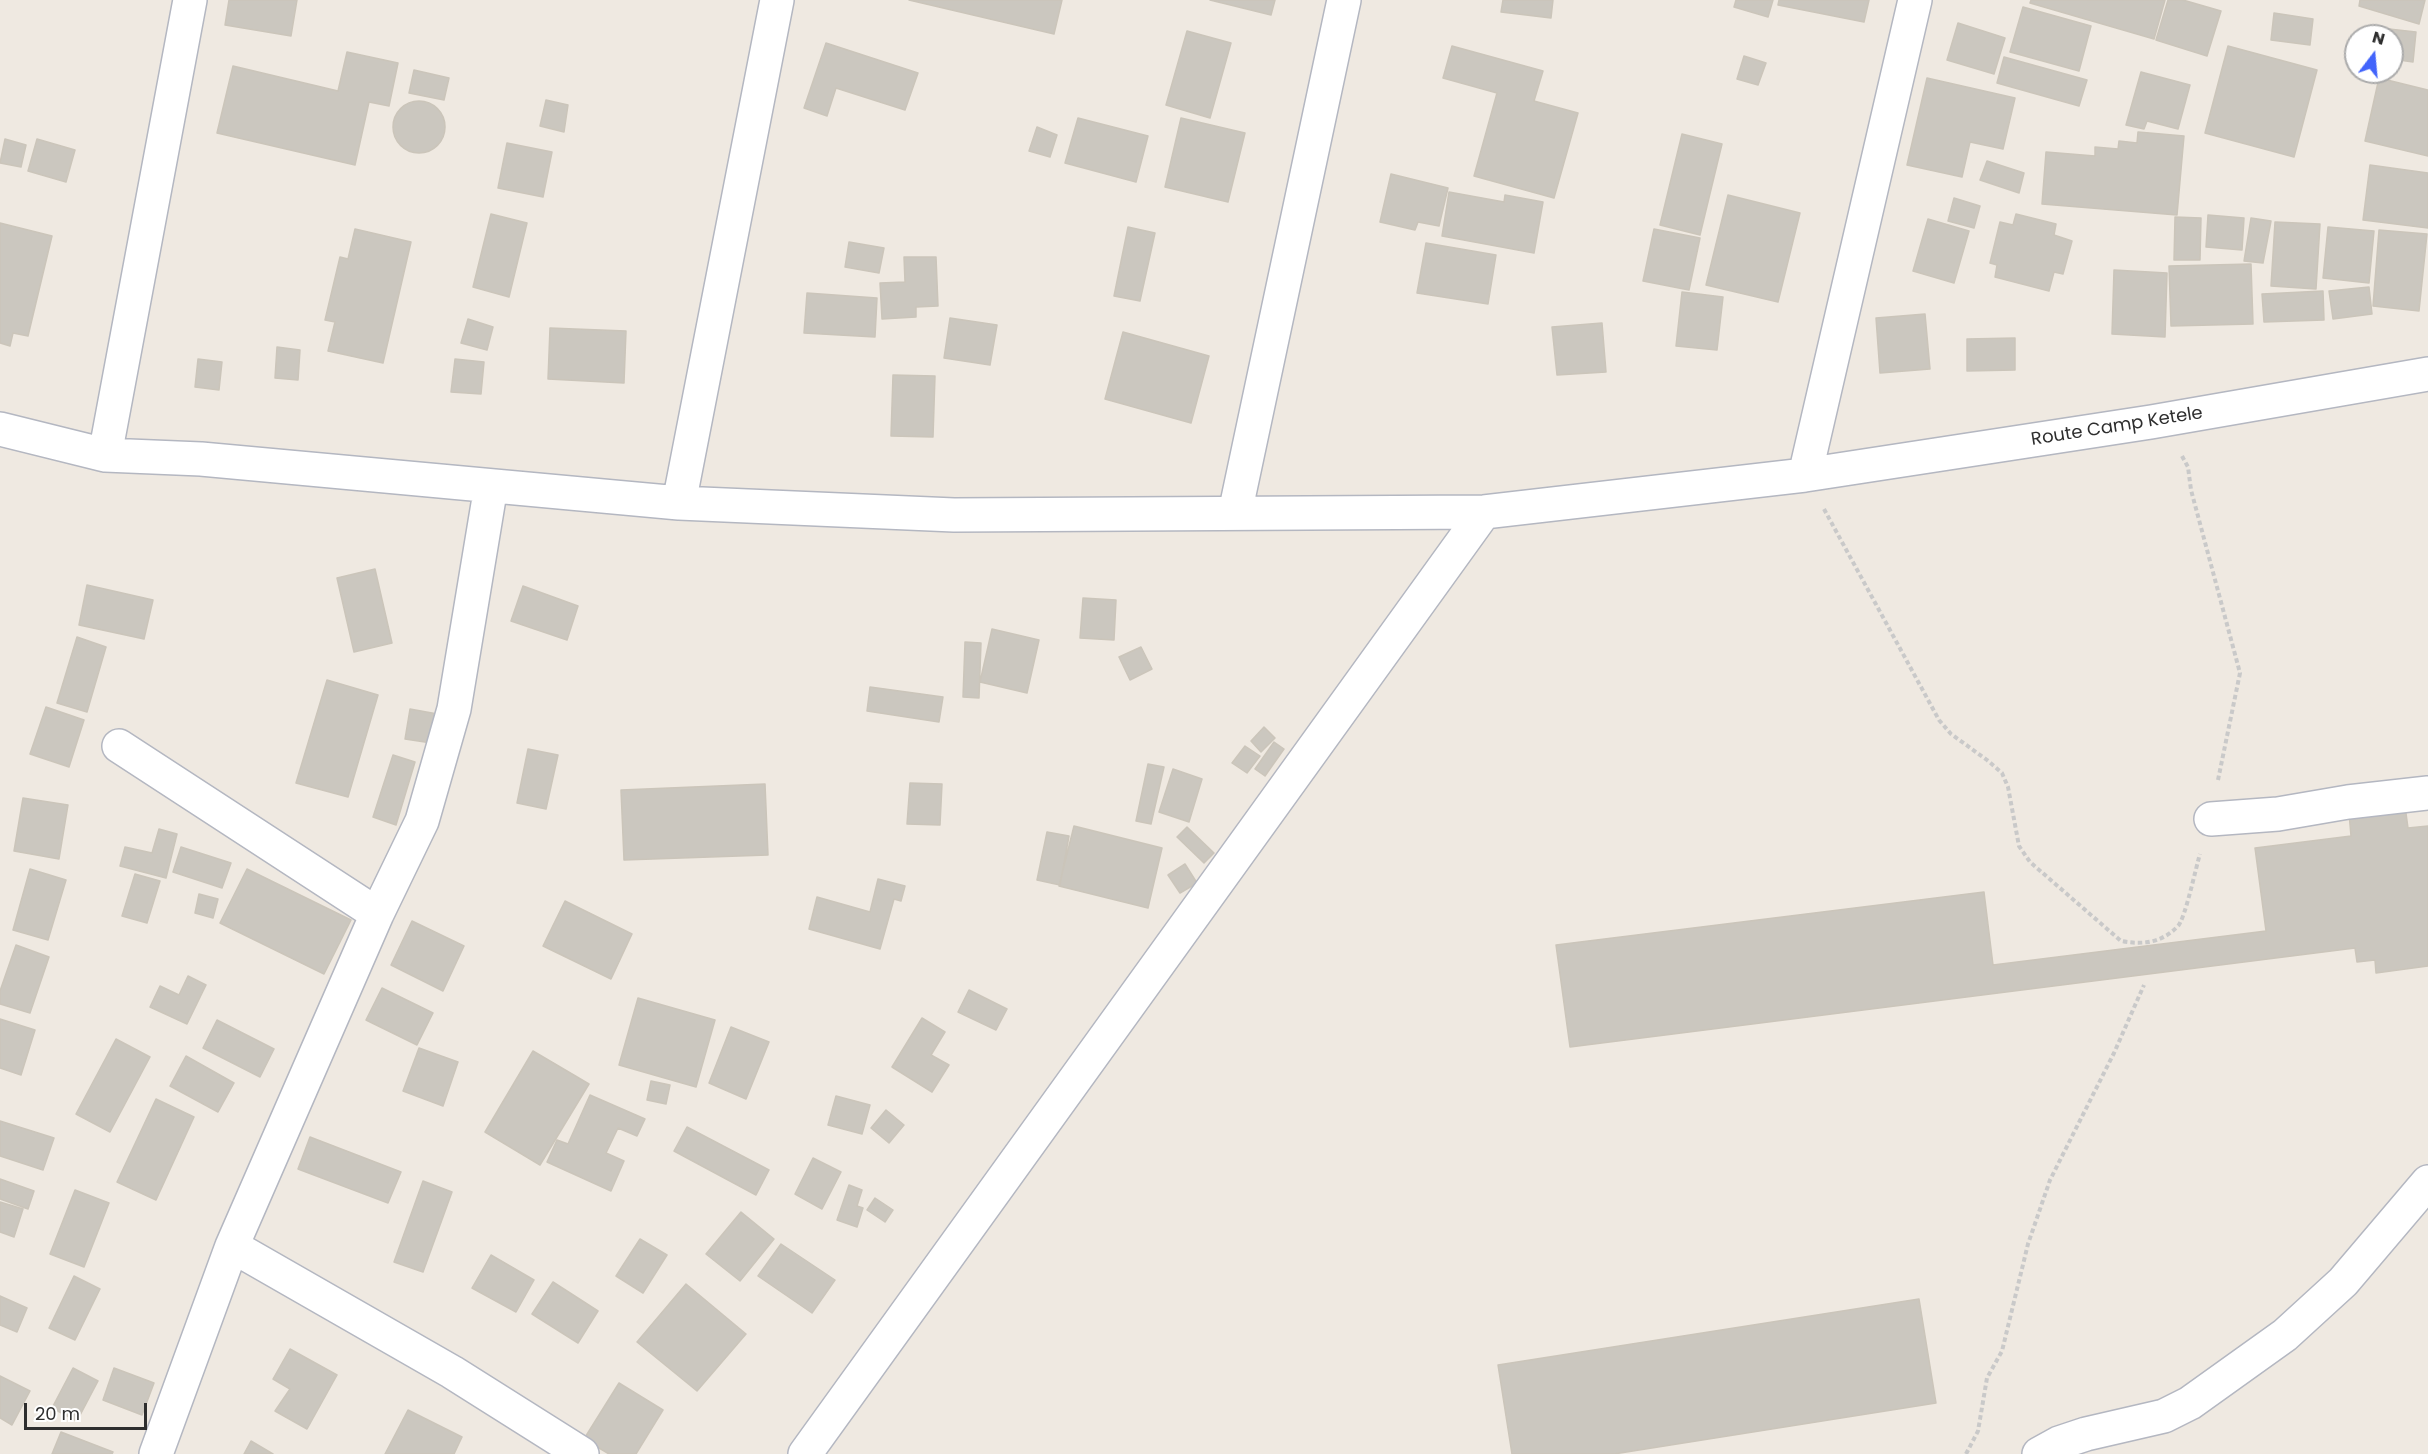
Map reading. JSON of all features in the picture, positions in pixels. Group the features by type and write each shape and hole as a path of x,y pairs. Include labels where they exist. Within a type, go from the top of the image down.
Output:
{"street":[{"path":"105,455 190,0"},
{"path":"679,503 777,0"},
{"path":"1235,513 1344,0"},
{"path":"1805,475 1915,0"},
{"name":"Route Camp Ketele","path":"0,429 105,455 201,459 679,503 954,515 1484,512 1805,475 2151,422 2428,374"},
{"path":"156,1454 232,1246 377,914 422,821 454,709 491,486"},
{"path":"805,1454 1484,512"},
{"path":"119,746 377,914"},
{"path":"2211,819 2278,814 2348,802 2428,793"},
{"path":"2039,1454 2059,1443 2086,1434 2164,1416 2190,1403 2285,1335 2343,1282 2428,1182"},
{"path":"232,1246 452,1372 582,1454"}],"path":[{"path":"1805,475 1939,720 1951,734 1987,759 2002,773 2008,787 2019,846 2030,862 2121,941 2137,944 2157,941 2179,925 2211,819 2240,673 2191,490 2188,467 2179,451 2151,422"},
{"path":"1966,1454 1978,1431 1987,1378 2002,1351 2028,1244 2050,1180 2114,1053 2144,985"}],"building":[{"path":"229,0 297,0 291,36 225,25"},
{"path":"909,0 1062,0 1054,34"},
{"path":"1210,0 1275,0 1271,15"},
{"path":"1503,0 1553,0 1551,18 1501,12"},
{"path":"1736,0 1773,0 1768,17 1734,7"},
{"path":"1779,0 1869,0 1864,22 1778,5"},
{"path":"2031,0 2165,0 2154,39 2030,3"},
{"path":"2168,0 2183,0 2221,11 2207,56 2156,40"},
{"path":"2360,0 2425,0 2419,24 2359,6"},
{"path":"2023,7 2091,26 2079,71 2010,52"},
{"path":"2274,13 2313,19 2310,45 2271,40"},
{"path":"1958,23 2005,38 1994,74 1947,60"},
{"path":"1187,31 1231,43 1210,118 1166,105"},
{"path":"2404,31 2416,32 2413,62 2404,61"},
{"path":"826,43 918,73 905,110 836,88 827,116 804,108"},
{"path":"1452,46 1543,71 1534,101 1578,113 1554,198 1474,176 1497,93 1443,78"},
{"path":"2228,46 2317,70 2294,157 2205,133"},
{"path":"347,52 398,63 389,106 369,102 355,165 217,133 233,66 338,91"},
{"path":"1744,56 1766,63 1758,85 1737,79"},
{"path":"2004,57 2087,80 2079,106 1997,83"},
{"path":"414,70 449,78 444,100 409,93"},
{"path":"2141,72 2190,85 2178,129 2147,121 2144,129 2126,125"},
{"path":"1927,78 2015,98 2003,149 1970,142 1962,177 1907,165"},
{"path":"2378,84 2404,84 2428,90 2428,156 2365,141"},
{"path":"546,100 568,105 564,132 540,126"},
{"path":"419,101 429,103 437,109 443,117 445,127 443,137 437,145 429,151 419,153 409,151 401,145 395,137 393,127 395,117 401,109 409,103"},
{"path":"1078,118 1148,136 1136,182 1065,163"},
{"path":"1181,118 1245,133 1228,202 1165,187"},
{"path":"1037,127 1057,135 1050,157 1029,151"},
{"path":"2138,132 2184,136 2177,215 2042,204 2046,152 2095,156 2095,147 2118,149 2119,141 2137,143"},
{"path":"1682,134 1722,144 1700,235 1660,225"},
{"path":"5,139 26,145 21,167 0,163"},
{"path":"37,139 75,150 66,182 28,171"},
{"path":"507,143 552,152 543,197 498,188"},
{"path":"1987,161 2024,173 2019,193 1980,180"},
{"path":"2370,165 2428,173 2428,228 2363,220"},
{"path":"1391,174 1448,188 1439,226 1418,222 1415,230 1380,222"},
{"path":"1449,192 1504,202 1505,195 1543,202 1534,253 1442,236"},
{"path":"1728,195 1800,213 1778,302 1706,285"},
{"path":"1954,198 1980,206 1974,228 1948,221"},
{"path":"491,214 527,223 509,297 473,287"},
{"path":"2016,214 2056,224 2054,235 2072,241 2063,274 2054,272 2049,291 1995,277 1997,265 1990,263 2000,222 2013,225"},
{"path":"2208,215 2244,218 2242,250 2206,247"},
{"path":"2175,217 2201,218 2200,260 2174,260"},
{"path":"2251,218 2271,221 2263,263 2244,261"},
{"path":"1928,219 1969,231 1954,283 1913,271"},
{"path":"2275,222 2320,224 2316,289 2271,286"},
{"path":"0,223 52,236 28,336 13,333 10,346 0,343"},
{"path":"1128,227 1155,233 1140,301 1114,296"},
{"path":"2328,227 2374,231 2369,283 2323,278"},
{"path":"355,229 411,242 383,363 328,351 335,322 325,320 340,257 348,259"},
{"path":"1654,229 1700,238 1689,290 1643,281"},
{"path":"2379,230 2427,234 2419,311 2373,306"},
{"path":"849,242 884,248 879,273 845,267"},
{"path":"1426,243 1496,255 1488,304 1417,293"},
{"path":"904,257 936,257 938,306 916,307 916,317 882,319 880,283 905,282"},
{"path":"2251,264 2253,324 2171,326 2169,266"},
{"path":"2114,270 2167,273 2165,337 2112,334"},
{"path":"2369,287 2372,314 2333,319 2329,291"},
{"path":"2323,291 2324,320 2264,322 2262,294"},
{"path":"1682,292 1723,297 1717,350 1676,346"},
{"path":"807,293 877,298 875,337 804,333"},
{"path":"1925,314 1930,369 1880,373 1876,318"},
{"path":"950,318 997,325 990,365 944,358"},
{"path":"468,319 493,327 487,350 461,343"},
{"path":"1602,323 1606,372 1557,375 1552,327"},
{"path":"550,328 626,331 624,383 548,379"},
{"path":"1123,332 1209,356 1191,423 1105,399"},
{"path":"2015,338 2015,370 1967,371 1967,339"},
{"path":"277,347 300,350 298,380 275,378"},
{"path":"198,359 222,362 219,390 195,387"},
{"path":"455,359 484,362 481,394 451,392"},
{"path":"893,375 935,376 933,437 891,436"},
{"path":"375,569 392,643 354,652 337,578"},
{"path":"87,585 153,600 144,639 79,625"},
{"path":"523,586 578,606 567,640 511,621"},
{"path":"1083,598 1116,600 1114,640 1080,638"},
{"path":"992,629 1039,640 1027,693 980,682"},
{"path":"77,637 106,647 87,712 57,703"},
{"path":"965,642 981,643 979,698 963,697"},
{"path":"1141,647 1152,669 1130,680 1119,657"},
{"path":"327,680 378,695 348,797 296,783"},
{"path":"870,687 943,697 939,722 867,711"},
{"path":"46,707 84,720 69,767 30,754"},
{"path":"410,709 443,715 438,744 405,739"},
{"path":"1264,727 1275,738 1261,752 1251,741"},
{"path":"1274,742 1284,749 1265,776 1255,769"},
{"path":"1245,746 1260,756 1247,773 1232,763"},
{"path":"528,749 558,755 546,809 517,803"},
{"path":"393,755 415,762 396,825 373,817"},
{"path":"1148,764 1164,767 1151,824 1136,821"},
{"path":"1173,769 1202,779 1189,822 1159,812"},
{"path":"910,783 942,784 940,825 907,824"},
{"path":"765,784 768,855 624,860 621,790"},
{"path":"23,798 68,805 59,859 14,851"},
{"path":"2405,806 2408,828 2428,826 2428,966 2376,973 2375,960 2357,962 2355,948 1570,1047 1556,945 1984,892 1993,965 2266,931 2255,848 2351,836 2349,813"},
{"path":"1074,826 1162,848 1148,908 1059,886"},
{"path":"1187,827 1214,853 1204,863 1177,837"},
{"path":"159,829 177,834 166,878 120,866 125,847 152,853"},
{"path":"1047,832 1069,836 1060,885 1037,880"},
{"path":"181,847 231,863 222,888 173,872"},
{"path":"1185,864 1197,883 1180,893 1168,875"},
{"path":"30,869 66,880 48,940 13,930"},
{"path":"247,869 351,920 324,974 220,923"},
{"path":"135,874 160,881 147,923 122,916"},
{"path":"878,879 905,886 901,901 894,899 880,949 809,929 817,897 870,912"},
{"path":"199,894 218,899 213,918 195,913"},
{"path":"565,901 632,934 611,979 543,946"},
{"path":"412,921 464,946 443,991 391,965"},
{"path":"16,945 49,957 30,1013 0,1004 0,991"},
{"path":"188,976 206,985 187,1024 150,1007 160,986 179,995"},
{"path":"382,988 433,1013 417,1045 366,1020"},
{"path":"969,990 1007,1009 996,1030 958,1012"},
{"path":"638,998 715,1020 696,1087 619,1065"},
{"path":"922,1018 945,1032 931,1055 949,1065 932,1092 892,1067"},
{"path":"0,1019 35,1030 21,1075 0,1068"},
{"path":"217,1020 274,1049 260,1077 203,1048"},
{"path":"731,1027 769,1042 746,1099 709,1083"},
{"path":"116,1039 150,1057 110,1132 76,1114"},
{"path":"419,1048 458,1062 443,1106 403,1091"},
{"path":"533,1051 589,1084 540,1165 485,1132"},
{"path":"186,1056 234,1083 218,1112 170,1086"},
{"path":"651,1081 670,1085 666,1104 647,1100"},
{"path":"590,1095 645,1119 637,1136 618,1128 606,1153 624,1161 611,1191 547,1162 557,1140 568,1144"},
{"path":"836,1096 870,1105 862,1134 828,1125"},
{"path":"156,1099 194,1117 156,1200 117,1182"},
{"path":"886,1110 904,1125 889,1143 871,1128"},
{"path":"0,1121 54,1138 43,1170 0,1156"},
{"path":"687,1127 769,1170 756,1195 674,1151"},
{"path":"310,1137 401,1172 388,1203 298,1169"},
{"path":"813,1158 841,1172 822,1209 795,1194"},
{"path":"0,1179 34,1191 28,1209 0,1199"},
{"path":"423,1181 452,1192 423,1272 394,1262"},
{"path":"849,1185 862,1190 857,1206 863,1208 857,1227 837,1220"},
{"path":"75,1190 109,1203 84,1267 50,1254"},
{"path":"875,1198 893,1210 885,1222 867,1210"},
{"path":"0,1202 23,1209 14,1237 0,1232"},
{"path":"741,1212 774,1239 740,1281 706,1254"},
{"path":"640,1239 667,1255 643,1293 616,1276"},
{"path":"781,1244 835,1280 812,1313 758,1276"},
{"path":"491,1255 534,1280 516,1312 472,1288"},
{"path":"74,1276 100,1289 75,1340 49,1328"},
{"path":"553,1282 598,1311 578,1343 532,1314"},
{"path":"686,1284 746,1334 697,1391 637,1342"},
{"path":"0,1296 27,1308 17,1332 0,1325"},
{"path":"1919,1299 1936,1403 1614,1454 1512,1454 1498,1365"},
{"path":"290,1349 337,1375 307,1429 275,1411 290,1389 273,1379"},
{"path":"73,1368 98,1381 77,1421 52,1408"},
{"path":"114,1368 154,1383 142,1415 103,1400"},
{"path":"0,1376 30,1391 12,1425 0,1418"},
{"path":"619,1383 663,1410 636,1454 609,1454 584,1439"},
{"path":"408,1410 462,1437 454,1454 385,1454"},
{"path":"61,1432 113,1452 112,1454 52,1454"},
{"path":"251,1441 273,1454 244,1454"}]}
